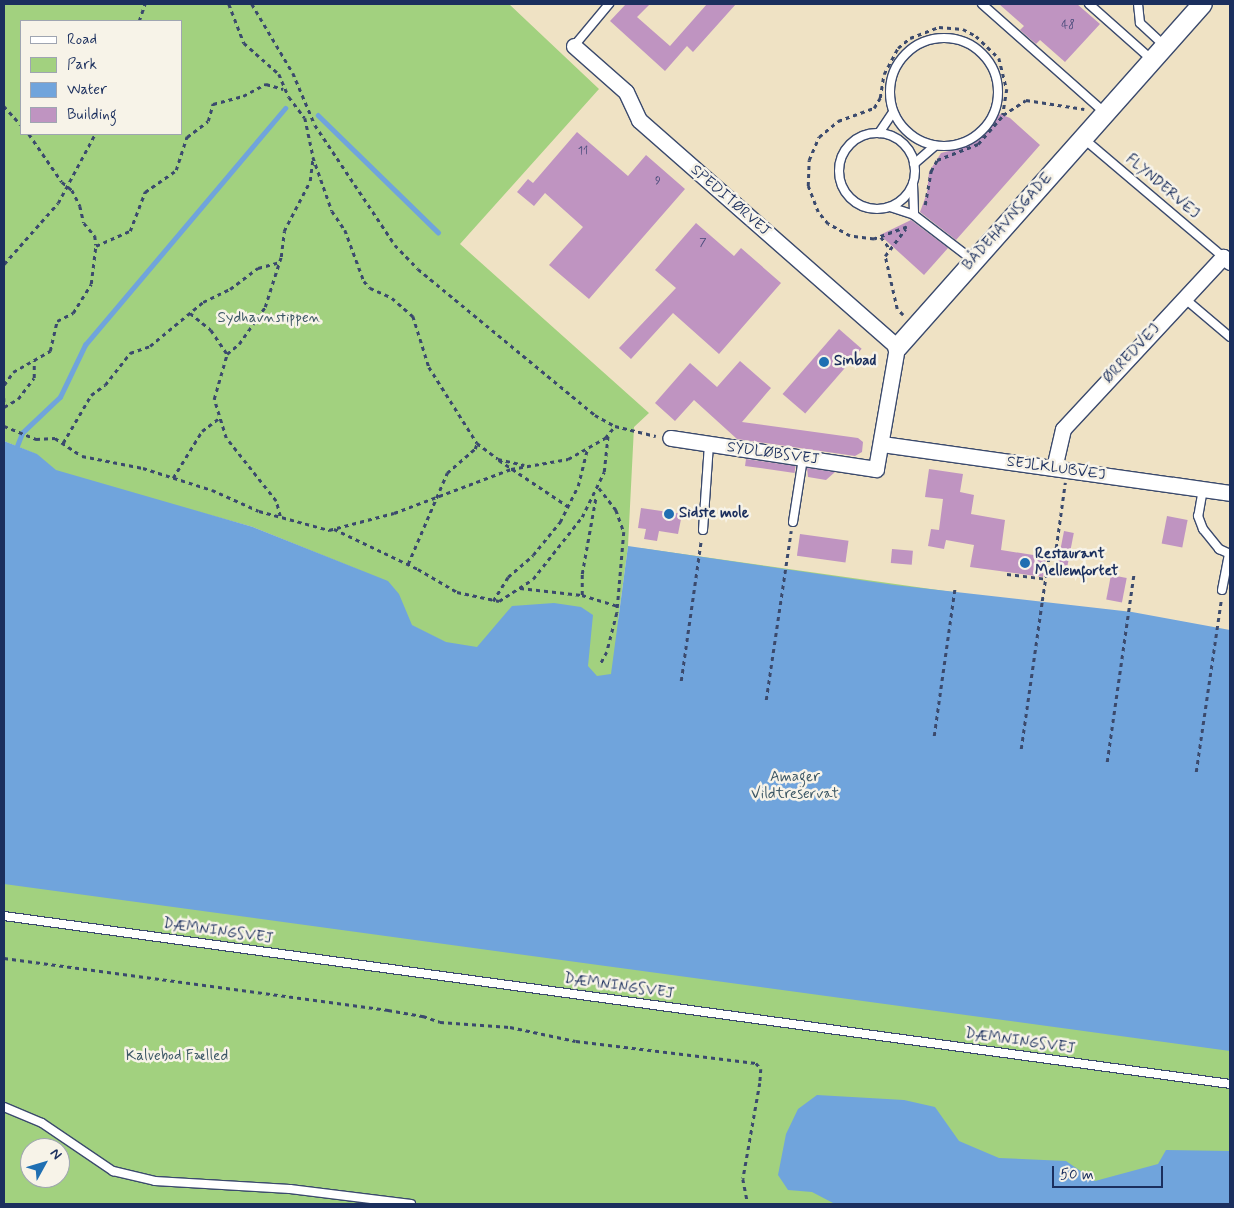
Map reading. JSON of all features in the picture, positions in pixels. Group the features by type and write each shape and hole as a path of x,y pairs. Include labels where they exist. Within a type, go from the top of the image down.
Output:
{"street":[{"name":"BÅDEHAVNSGADE","path":"897,348 1202,4"},
{"name":"SPEDITØRVEJ","path":"574,46 626,92 639,120 897,348"},
{"name":"ØRREDVEJ","path":"1060,469 1063,429 1184,298 1227,260"},
{"path":"882,444 897,348"},
{"name":"SYDLØBSVEJ","path":"670,438 876,469 882,444"},
{"name":"SEJLKLUBVEJ","path":"882,444 1230,493"}],"lane":[{"path":"574,46 609,4"},
{"path":"982,4 1105,112"},
{"path":"1089,4 1152,60"},
{"path":"1138,4 1140,23 1164,46"},
{"path":"945,37 962,40 978,49 990,62 997,79 998,97 994,114 984,129 970,140 953,146 935,146 910,134 893,112 889,94 891,77 899,60 911,48 927,39 945,37"},
{"path":"879,133 893,112"},
{"path":"914,215 914,164 902,143 879,133 855,140 843,155 839,174 842,186 860,205 872,209 890,207 914,215 974,261"},
{"name":"FLYNDERVEJ","path":"1083,138 1227,260"},
{"path":"914,164 935,146"},
{"path":"890,207 906,196 913,184"},
{"path":"1184,298 1230,337"},
{"path":"703,530 709,444"},
{"path":"793,522 802,458"},
{"path":"1203,489 1198,516 1203,529 1219,549 1230,554 1222,590"},
{"name":"DÆMNINGSVEJ","path":"4,916 1230,1084"},
{"path":"4,1107 42,1123 113,1171 155,1181 290,1189 411,1204"}],"path":[{"path":"138,20 144,4"},
{"path":"229,4 244,43 279,74 285,90 307,123 313,157 332,211 348,237 364,281 370,288 392,298 413,316 429,367 477,444 510,469 569,508"},
{"path":"252,4 293,73 315,125 395,245 433,282 595,415 615,426 670,438"},
{"path":"96,246 130,231 145,192 176,170 187,138 208,121 216,102 243,96 266,84 278,85 285,90"},
{"path":"922,209 927,202 931,171 937,160 978,144 1004,114 1026,100 1105,112"},
{"path":"4,106 20,124"},
{"path":"4,386 5,378 53,347 57,321 68,317 84,298 93,278 95,236 84,223 80,206 67,185 30,135"},
{"path":"4,264 58,203 94,135"},
{"path":"280,516 276,501 238,455 218,419 214,400 227,354 239,344 261,314 291,214 310,181 313,157"},
{"path":"890,249 881,237 908,226 885,256 897,308 915,327"},
{"path":"63,442 92,395 105,385 126,356 150,346 190,313 258,268 277,263"},
{"path":"190,313 211,330 227,354"},
{"path":"4,398 4,407 18,399 34,378 34,361"},
{"path":"173,478 202,431 218,419"},
{"path":"4,426 36,438 55,438 82,456 127,464 173,478 312,527 332,529 407,565 456,592 493,601 499,600 533,579 555,556 596,494 609,450 608,436"},
{"path":"332,529 439,497 510,469 568,459 587,450 608,436 615,426"},
{"path":"407,565 450,469 475,449 477,444"},
{"path":"493,601 508,577 548,539 569,508 587,450"},
{"path":"498,459 525,466"},
{"path":"1022,749 1045,579 1049,556 1056,548 1060,469"},
{"path":"599,487 616,510 624,532 618,607 607,652 600,665"},
{"path":"582,596 582,574 596,494"},
{"path":"766,700 793,522"},
{"path":"681,681 703,530"},
{"path":"1007,574 1045,579"},
{"path":"1107,762 1134,574"},
{"path":"934,736 955,586"},
{"path":"519,588 582,596 618,607"},
{"path":"1196,772 1222,590"},
{"path":"4,958 395,1012 440,1022 494,1025 585,1042 756,1063 761,1069 760,1083 742,1179 748,1204"}],"green space":[{"path":"4,4 509,4 599,89 460,244 649,413 634,427 628,546 618,621 640,548 1230,631 1230,1204 4,1204 4,444 38,455 4,441","holes":["188,509 253,527 364,572"]}],"water":[{"name":"Amager Vildtreservat","path":"4,441 37,454 56,470 253,527 388,581 399,594 412,625 446,642 477,647 512,606 554,603 581,607 593,615 588,666 597,676 611,674 628,546 894,585 1132,612 1230,630 1230,1051 4,884"},
{"path":"817,1095 904,1100 935,1107 959,1141 999,1158 1066,1161 1095,1181 1158,1164 1166,1150 1230,1151 1230,1204 835,1204 812,1192 788,1190 778,1175 786,1134 798,1109"}],"building":[{"path":"626,4 650,4 637,17 670,46 707,4 736,4 693,52 687,46 665,71 610,21"},
{"path":"999,4 1077,4 1100,24 1065,62 1040,40 1036,44 1020,30 1024,26"},
{"path":"1000,114 1010,118 1040,145 956,240 920,212 927,193 929,172 941,153 965,147 979,139"},
{"path":"577,132 628,176 646,155 685,189 589,299 549,265 583,227 545,193 534,206 517,192 528,179 533,183"},
{"path":"911,220 948,248 924,275 880,235"},
{"path":"696,223 734,256 741,248 781,283 719,354 673,313 631,359 619,348 676,288 655,270"},
{"path":"839,329 862,349 805,414 783,394"},
{"path":"740,361 771,388 742,422 858,438 863,442 862,452 855,456 737,439 694,400 675,421 655,403 690,363 717,387"},
{"path":"746,459 796,466 795,473 745,466"},
{"path":"807,468 835,472 826,480 808,477"},
{"path":"929,469 963,474 960,492 974,495 971,514 1005,520 1001,550 1046,557 1043,577 970,567 974,545 946,540 944,549 928,546 931,529 939,530 943,499 925,497"},
{"path":"641,508 682,514 678,534 659,531 657,541 644,539 646,529 638,528"},
{"path":"1167,516 1188,520 1182,547 1162,543"},
{"path":"1064,531 1074,533 1067,566 1058,564"},
{"path":"800,534 849,541 845,563 797,556"},
{"path":"892,549 913,551 912,565 891,563"},
{"path":"1111,575 1127,578 1122,603 1106,600"}],"waterway":[{"path":"17,446 22,433 60,397 85,345 285,108"},
{"path":"318,115 438,232"}],"place":[{"name":"Sinbad","path":"824,362"},
{"name":"Sidste mole","path":"669,514"},
{"name":"Restaurant Mellemfortet","path":"1025,563"}],"park label":[{"name":"Sydhavnstippen","path":"269,319"},
{"name":"Kalvebod Fælled","path":"177,1057"}]}
